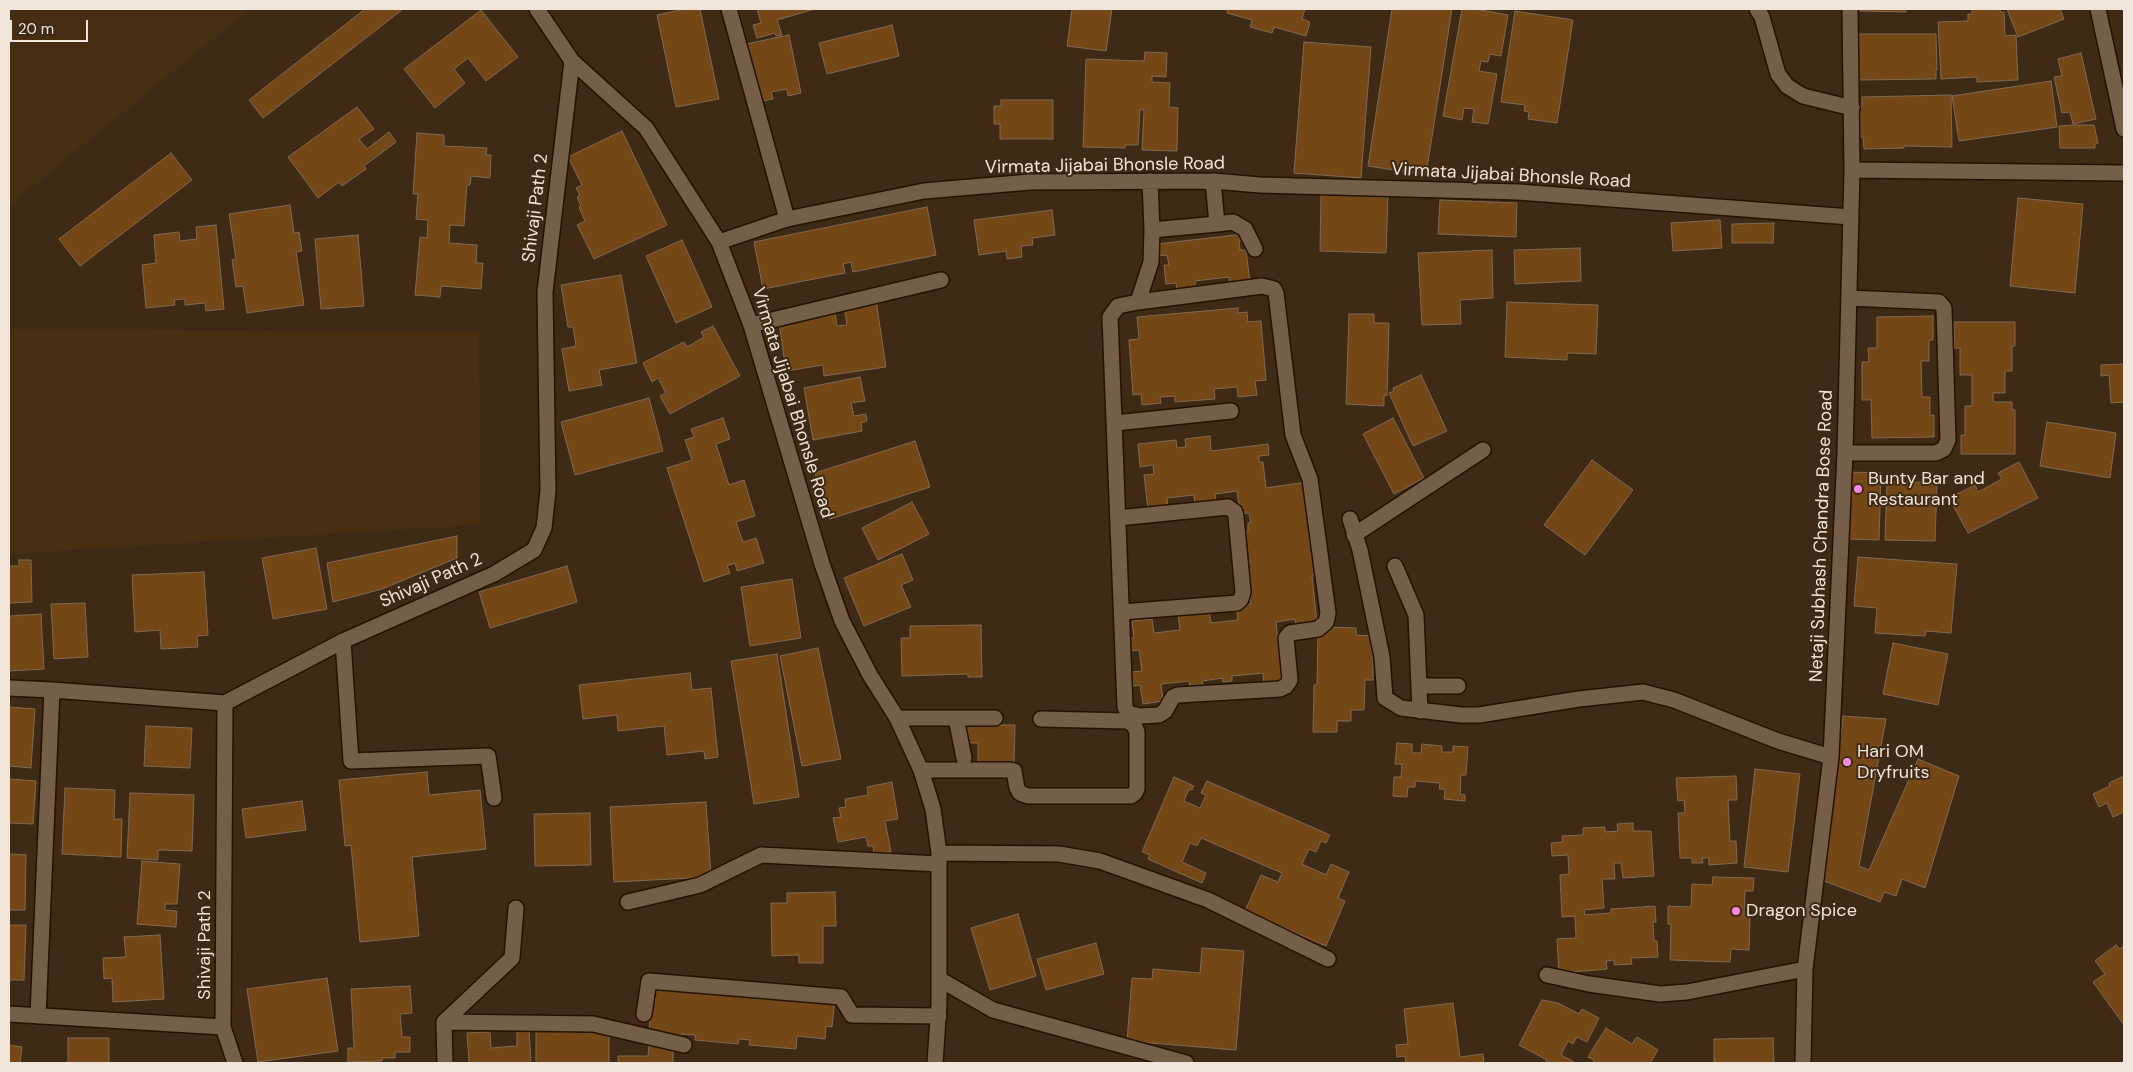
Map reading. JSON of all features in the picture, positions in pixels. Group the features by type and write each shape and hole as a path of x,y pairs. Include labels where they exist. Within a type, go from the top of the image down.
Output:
{"street":[{"path":"537,9 572,61 646,128 719,242"},
{"path":"729,9 787,219"},
{"path":"1757,9 1762,17 1778,74 1787,86 1803,96 1852,108"},
{"name":"Netaji Subhash Chandra Bose Road","path":"1803,1063 1805,969 1831,757 1845,453 1852,170 1850,9"},
{"path":"2098,9 2124,129"},
{"name":"Shivaji Path 2","path":"235,1063 223,1027 225,703 343,641 494,574 534,550 544,528 548,491 545,292 572,61"},
{"path":"1852,170 2124,173"},
{"path":"1138,302 1151,262 1150,181"},
{"path":"1213,181 1217,224"},
{"name":"Virmata Jijabai Bhonsle Road","path":"935,1063 939,1016 939,859 933,809 921,770 897,718 870,675 842,621 822,564 751,325 719,242 787,219 924,191 1030,182 1213,181 1270,185 1518,192 1851,216"},
{"path":"1152,230 1232,222 1245,229 1255,249"},
{"path":"751,325 942,280"},
{"path":"1262,286 1274,290 1276,293 1294,435 1310,479 1328,614 1326,622 1318,629 1290,633 1286,638 1290,680 1286,686 1280,689 1178,695 1172,697 1165,711 1159,715 1140,716 1128,713 1125,707 1110,317 1118,306 1138,302 1262,286"},
{"path":"1845,453 1936,453 1944,449 1948,440 1944,308 1939,302 1849,298"},
{"path":"1115,424 1231,411"},
{"path":"1354,535 1484,450"},
{"path":"1118,518 1228,507 1235,512 1236,517 1243,592 1241,599 1237,603 1122,612"},
{"path":"1350,519 1360,550 1382,657 1385,698 1401,708 1420,712 1479,715 1579,699 1643,692 1674,700 1778,741 1831,757"},
{"path":"1395,566 1416,615 1420,712"},
{"path":"343,641 351,761 488,756 494,798"},
{"path":"1419,686 1458,686"},
{"path":"9,688 225,703"},
{"path":"38,1016 52,690"},
{"path":"897,718 995,718"},
{"path":"956,718 964,758"},
{"path":"921,770 1010,770 1014,771 1017,788 1020,793 1028,796 1131,796 1135,793 1137,789 1137,732 1134,725 1127,721 1041,718"},
{"path":"628,902 700,885 761,855 939,859 1059,854 1100,861 1208,900 1328,958"},
{"path":"445,1063 444,1022 512,958 516,908"},
{"path":"1547,975 1589,984 1660,994 1688,992 1805,969"},
{"path":"939,980 993,1010 1186,1063"},
{"path":"644,1014 649,981 842,996 852,1015 939,1016"},
{"path":"9,1014 223,1027"},
{"path":"444,1022 592,1024 684,1045"}],"shaded area":[{"path":"9,9 250,9 9,206"},
{"path":"9,329 479,331 480,525 9,554"}],"building":[{"path":"365,9 403,9 263,118 249,100"},
{"path":"685,9 700,9 719,99 676,107 657,15"},
{"path":"757,9 815,9 777,20 782,35 776,36 775,33 757,38 753,25 761,23"},
{"path":"1072,9 1112,9 1106,51 1067,46"},
{"path":"1228,9 1305,9 1302,19 1310,22 1306,36 1274,27 1272,33 1250,27 1252,20 1227,13"},
{"path":"1392,9 1452,9 1426,175 1368,166"},
{"path":"1462,9 1475,9 1508,15 1501,56 1490,54 1488,62 1481,61 1479,71 1497,74 1488,124 1472,122 1474,109 1464,108 1462,120 1443,116"},
{"path":"1858,9 1906,9 1906,12 1858,11"},
{"path":"1972,9 2000,9 2001,13 2004,12 2005,36 2016,35 2018,80 1977,82 1977,77 1941,79 1938,22 1968,21 1968,14 1972,14"},
{"path":"2007,9 2060,9 2064,19 2018,37"},
{"path":"481,10 518,57 486,81 468,58 454,69 465,83 435,108 404,69"},
{"path":"1515,11 1573,20 1557,123 1528,119 1529,112 1524,111 1525,105 1501,102"},
{"path":"892,25 899,56 827,74 819,43"},
{"path":"1859,34 1936,34 1936,79 1858,80 1856,48 1859,47"},
{"path":"789,35 801,93 788,96 787,89 771,92 773,99 757,102 746,44"},
{"path":"1304,42 1371,47 1361,178 1294,173"},
{"path":"1145,52 1167,53 1166,77 1152,76 1152,82 1170,83 1169,107 1178,108 1177,151 1142,150 1144,110 1140,109 1138,145 1125,145 1125,148 1083,147 1086,59 1144,61"},
{"path":"2081,53 2096,119 2073,124 2070,112 2062,113 2054,77 2062,76 2058,59"},
{"path":"2051,81 2057,127 1959,141 1952,96"},
{"path":"1951,95 1952,147 1904,146 1904,148 1864,149 1863,137 1860,137 1859,106 1862,106 1862,97"},
{"path":"1001,100 1053,100 1053,139 1000,139 1000,124 994,124 994,106 1001,106"},
{"path":"357,107 374,129 359,139 367,149 389,132 396,142 364,166 366,169 342,186 339,182 318,198 288,157"},
{"path":"2094,125 2098,143 2095,144 2095,148 2060,148 2059,126"},
{"path":"622,131 667,225 594,259 577,225 585,221 579,207 581,206 577,197 580,195 576,188 582,185 568,157"},
{"path":"417,133 444,135 444,146 487,148 486,155 491,155 490,178 471,176 470,185 467,185 464,226 450,225 449,243 477,245 476,263 483,263 481,289 441,286 440,297 415,295 420,237 427,238 428,220 416,219 418,194 413,194"},
{"path":"171,153 192,180 80,266 59,239"},
{"path":"1321,195 1388,197 1386,253 1320,251"},
{"path":"2018,198 2083,204 2075,293 2010,286"},
{"path":"1440,200 1517,203 1516,237 1438,234"},
{"path":"290,205 294,233 299,232 302,251 296,252 304,305 247,313 243,286 236,287 232,260 236,259 229,214"},
{"path":"927,207 936,255 853,272 851,262 843,264 845,273 763,289 754,242"},
{"path":"1052,210 1055,235 1032,238 1033,245 1021,246 1022,257 1007,259 1006,251 979,255 974,220"},
{"path":"1720,220 1722,248 1673,251 1671,223"},
{"path":"1774,223 1773,243 1732,243 1732,224"},
{"path":"216,225 224,309 206,311 205,303 185,305 185,299 174,300 175,305 146,308 142,265 156,263 154,235 179,232 180,241 197,239 196,227"},
{"path":"1244,234 1245,240 1239,241 1240,250 1246,250 1250,283 1230,285 1229,277 1195,281 1195,289 1177,291 1176,283 1166,284 1164,265 1169,265 1167,255 1158,256 1157,244"},
{"path":"358,235 364,306 321,309 315,239"},
{"path":"682,240 712,307 676,323 646,256"},
{"path":"1580,248 1581,281 1515,284 1514,250"},
{"path":"1492,250 1493,298 1460,300 1461,324 1422,325 1418,253"},
{"path":"621,275 637,363 599,370 602,385 569,391 562,349 576,346 573,327 568,327 561,285"},
{"path":"876,300 886,367 824,376 823,365 786,371 779,322 824,316 823,308 834,306 837,326 847,325 844,305"},
{"path":"1507,302 1598,305 1596,354 1567,353 1567,360 1505,357"},
{"path":"1238,308 1238,313 1247,312 1248,322 1261,321 1266,380 1255,381 1257,395 1238,397 1237,387 1214,389 1215,399 1175,402 1175,396 1160,397 1161,403 1142,405 1141,394 1133,395 1129,340 1139,339 1137,317"},
{"path":"1349,314 1374,314 1374,323 1389,323 1387,396 1384,395 1384,406 1346,404"},
{"path":"1933,316 1933,340 1929,340 1929,361 1921,361 1922,397 1930,397 1930,415 1934,415 1934,437 1872,438 1871,400 1862,400 1862,362 1869,362 1868,348 1877,348 1877,317"},
{"path":"1954,322 2015,322 2015,346 2012,346 2012,371 2005,371 2005,393 1993,393 1993,402 2012,402 2012,410 2015,410 2015,454 1961,454 1961,435 1965,435 1965,406 1972,406 1972,375 1960,375 1960,348 1954,348"},
{"path":"713,326 740,376 670,414 660,396 666,393 658,378 652,382 643,363 684,342 687,347 704,337 701,332"},
{"path":"2124,364 2124,402 2111,403 2109,375 2101,376 2101,365"},
{"path":"1421,375 1447,431 1413,446 1389,393 1394,391 1393,388"},
{"path":"860,377 865,401 851,403 854,416 866,414 867,421 861,423 862,431 813,440 804,388"},
{"path":"649,398 663,451 575,475 561,422"},
{"path":"723,418 730,439 716,444 729,485 744,480 755,516 736,522 743,542 756,538 764,563 737,571 735,563 727,566 730,573 704,582 667,468 692,460 685,440 694,437 691,429"},
{"path":"1393,418 1424,478 1394,494 1363,434"},
{"path":"2047,422 2116,433 2110,478 2040,466"},
{"path":"1210,436 1211,451 1268,444 1269,455 1259,456 1259,462 1263,462 1266,488 1306,482 1319,575 1312,576 1317,623 1296,626 1295,619 1276,622 1282,683 1264,685 1263,673 1232,676 1232,681 1223,682 1223,678 1202,681 1203,686 1190,687 1189,681 1161,684 1163,701 1143,704 1140,685 1133,686 1131,672 1142,671 1139,650 1130,651 1128,638 1134,638 1132,621 1152,619 1154,633 1180,630 1178,614 1209,610 1211,623 1238,620 1236,606 1251,604 1242,532 1248,531 1248,523 1251,523 1249,513 1240,514 1237,491 1215,494 1216,503 1195,505 1194,495 1167,498 1168,508 1148,510 1144,475 1154,474 1153,465 1140,467 1138,444 1176,440 1177,448 1186,447 1185,439"},
{"path":"915,441 930,487 830,519 815,473"},
{"path":"1592,460 1633,490 1585,555 1544,525"},
{"path":"2019,462 2038,498 1968,533 1949,498 1975,485 1978,492 2002,479 1998,473"},
{"path":"1847,472 1881,473 1879,540 1846,539"},
{"path":"1887,481 1937,483 1935,541 1885,540"},
{"path":"912,502 929,534 878,560 862,528"},
{"path":"457,536 457,558 382,589 333,602 327,563"},
{"path":"316,548 327,609 273,619 262,558"},
{"path":"902,554 913,580 901,585 911,607 864,626 844,578"},
{"path":"1858,557 1957,564 1951,633 1926,631 1925,636 1875,633 1877,608 1854,606"},
{"path":"19,560 31,560 32,602 9,603 9,566 19,566"},
{"path":"567,566 577,602 490,628 479,592"},
{"path":"204,572 208,635 197,636 198,647 161,649 160,630 135,632 132,575"},
{"path":"792,579 801,638 750,646 741,587"},
{"path":"85,603 88,657 54,659 51,604"},
{"path":"41,614 44,669 9,671 9,616"},
{"path":"981,625 982,677 968,677 968,674 902,676 901,638 910,638 910,626"},
{"path":"1329,627 1356,628 1356,635 1373,636 1373,680 1365,680 1364,710 1351,710 1351,721 1337,721 1337,732 1313,732 1314,685 1317,685 1318,631 1329,631"},
{"path":"1893,643 1948,654 1938,705 1883,694"},
{"path":"818,648 841,759 802,766 780,656"},
{"path":"777,654 799,797 754,804 731,661"},
{"path":"690,673 692,690 711,688 718,757 705,759 704,751 667,755 664,726 618,731 617,715 583,719 579,685"},
{"path":"9,707 35,709 31,768 9,766"},
{"path":"1843,716 1886,719 1859,866 1869,870 1918,759 1959,776 1925,888 1902,879 1896,896 1884,892 1880,902 1824,881"},
{"path":"966,725 1015,725 1014,763 978,763 978,743 966,743"},
{"path":"146,726 192,728 190,768 144,766"},
{"path":"1397,743 1412,744 1412,753 1421,753 1422,744 1442,746 1442,752 1453,752 1453,746 1468,747 1466,775 1461,775 1460,794 1465,795 1465,801 1444,799 1445,789 1439,789 1440,783 1415,781 1415,787 1408,787 1407,797 1393,796 1394,777 1401,777 1402,764 1395,764"},
{"path":"1755,769 1800,774 1788,872 1744,867"},
{"path":"427,772 429,795 480,790 486,849 412,857 419,936 360,942 351,845 345,846 339,780"},
{"path":"1736,776 1737,800 1728,800 1730,841 1736,841 1737,863 1709,865 1709,858 1702,858 1703,863 1692,863 1692,858 1680,858 1678,813 1685,813 1684,800 1678,801 1676,778"},
{"path":"2124,776 2124,812 2113,817 2107,803 2099,807 2093,794 2110,786 2109,783"},
{"path":"1174,777 1194,786 1192,790 1189,789 1184,801 1200,808 1206,795 1201,793 1207,781 1330,835 1326,843 1321,841 1316,852 1309,849 1302,864 1326,875 1331,864 1349,872 1338,898 1345,901 1326,946 1245,911 1261,875 1278,882 1282,873 1201,838 1197,846 1190,843 1182,862 1206,873 1202,883 1148,859 1150,855 1142,852"},
{"path":"9,779 36,781 33,824 9,823"},
{"path":"892,782 898,819 885,821 891,852 874,854 873,846 868,846 866,837 838,842 833,818 841,817 839,808 846,807 845,799 868,795 867,787"},
{"path":"65,788 115,790 114,819 122,819 121,857 62,854"},
{"path":"130,793 194,795 192,851 158,850 158,860 127,858"},
{"path":"302,801 306,830 246,838 242,809"},
{"path":"706,802 711,877 614,882 610,807"},
{"path":"590,813 591,865 535,866 534,814"},
{"path":"1633,823 1633,831 1651,831 1654,876 1623,878 1621,863 1614,863 1615,879 1602,879 1604,908 1584,910 1585,915 1611,913 1611,909 1655,906 1656,922 1653,922 1654,941 1657,941 1658,957 1631,958 1632,964 1614,965 1614,960 1606,961 1607,969 1559,975 1557,939 1576,938 1575,916 1562,917 1560,875 1569,874 1568,855 1552,856 1551,843 1563,842 1562,836 1583,835 1583,828 1605,827 1605,832 1618,831 1617,824"},
{"path":"9,854 26,855 25,910 9,910"},
{"path":"142,861 180,864 177,904 165,904 165,910 177,911 176,927 137,924"},
{"path":"1713,877 1754,878 1753,891 1745,891 1744,917 1750,917 1749,950 1731,949 1730,962 1670,960 1671,924 1668,924 1668,906 1691,907 1692,884 1712,885"},
{"path":"835,892 836,926 823,926 823,963 799,963 799,955 772,956 771,903 787,903 787,893"},
{"path":"1018,914 1036,976 990,990 971,928"},
{"path":"9,925 26,925 24,980 9,980"},
{"path":"160,935 164,999 113,1002 112,978 104,979 103,958 126,957 124,937"},
{"path":"1096,943 1104,974 1046,990 1037,959"},
{"path":"2116,945 2120,949 2124,946 2124,1025 2093,982 2105,974 2095,961"},
{"path":"1202,948 1244,951 1236,1050 1127,1041 1132,978 1152,979 1153,969 1200,973"},
{"path":"327,978 338,1051 258,1062 247,989"},
{"path":"650,982 835,999 832,1027 826,1026 825,1039 797,1036 796,1049 749,1045 750,1040 739,1039 738,1044 695,1040 695,1035 682,1034 682,1038 649,1035 650,1020 646,1020"},
{"path":"410,986 412,1013 400,1014 402,1037 410,1037 410,1052 395,1052 395,1058 382,1058 382,1061 348,1062 348,1048 354,1048 351,989"},
{"path":"1542,1000 1558,1003 1579,1014 1582,1009 1599,1018 1587,1042 1577,1037 1573,1044 1568,1041 1561,1055 1573,1063 1545,1063 1547,1060 1519,1045"},
{"path":"1453,1003 1460,1057 1483,1054 1484,1063 1406,1063 1405,1056 1397,1057 1396,1045 1408,1044 1404,1009"},
{"path":"1606,1028 1632,1044 1637,1037 1658,1050 1650,1063 1593,1063 1594,1060 1588,1057"},
{"path":"529,1030 531,1063 469,1063 467,1033 490,1032 491,1048 517,1046 517,1031"},
{"path":"536,1031 609,1031 609,1063 536,1063"},
{"path":"68,1038 109,1038 109,1063 68,1063"},
{"path":"1773,1038 1774,1063 1714,1063 1714,1039"},
{"path":"9,1045 22,1047 20,1063 9,1063"},
{"path":"649,1045 673,1046 673,1063 618,1063 618,1056 648,1056"}],"place":[{"name":"Bunty Bar and Restaurant","path":"1858,489"},
{"name":"Hari OM Dryfruits","path":"1847,762"},
{"name":"Dragon Spice","path":"1736,911"}]}
